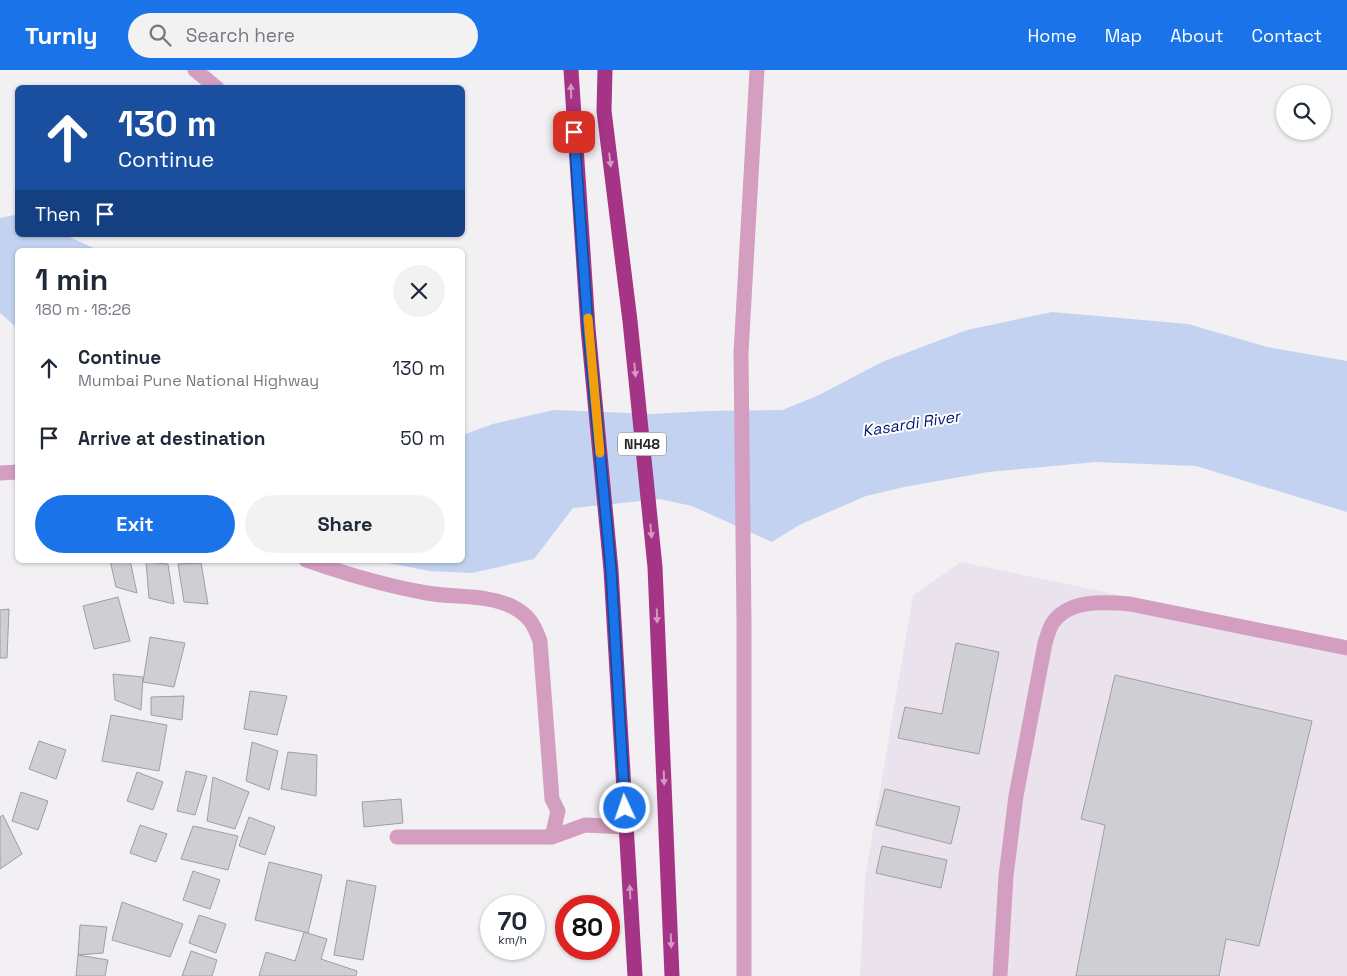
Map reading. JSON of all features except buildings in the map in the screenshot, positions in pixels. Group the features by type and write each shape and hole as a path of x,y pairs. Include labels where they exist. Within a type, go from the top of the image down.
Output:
{"highway":[{"name":"NH48","path":"571,70 572,112 588,328 611,570 635,976"},
{"name":"NH48","path":"605,70 604,112 630,321 655,567 672,976"}],"street":[{"path":"196,70 214,85"},
{"path":"744,976 744,623 741,352 757,70"},
{"path":"0,473 15,472"},
{"path":"314,563 334,570 428,594 490,600 513,607 534,622 540,642 552,799 558,811 552,837"},
{"path":"1000,976 1006,876 1016,796 1045,643 1052,624 1063,613 1076,606 1103,602 1130,604 1347,648"},
{"path":"397,837 552,837 585,824 626,827"}],"shaded area":[{"path":"961,562 1347,642 1347,976 860,976 865,879 913,595"}],"water":[{"path":"15,216 15,237 69,237 94,248 15,248 15,326 0,313 0,218"},
{"name":"Kasardi River","path":"1052,312 1188,324 1267,347 1347,361 1347,512 1196,466 1096,462 988,472 866,496 799,525 772,542 692,506 660,499 573,508 534,559 472,573 429,571 388,563 465,563 465,434 493,424 554,410 654,414 782,410 817,396 882,362 967,330"}],"slow traffic":[{"path":"588,318 600,453"}],"route":[{"path":"574,132 588,328 611,570 625,808"}]}
